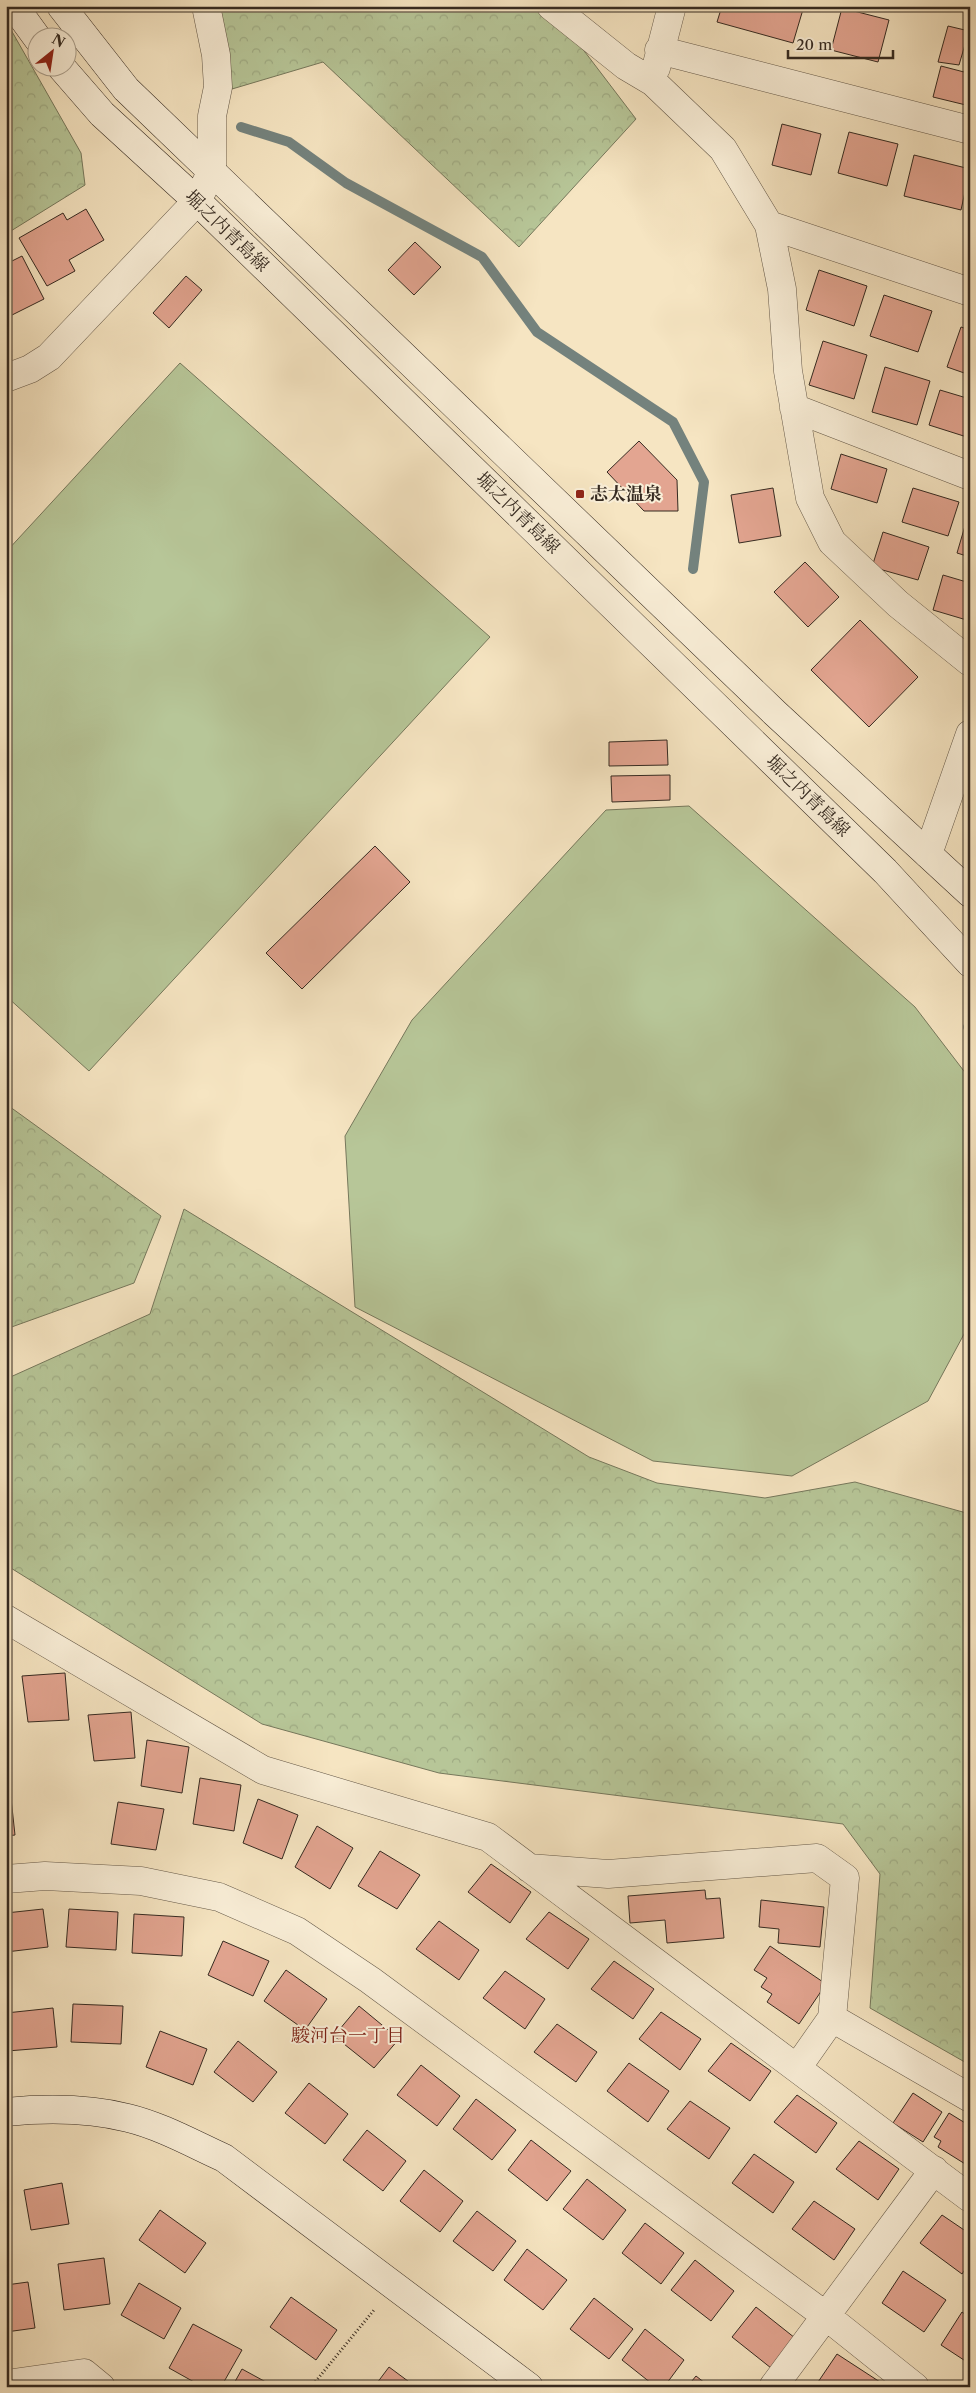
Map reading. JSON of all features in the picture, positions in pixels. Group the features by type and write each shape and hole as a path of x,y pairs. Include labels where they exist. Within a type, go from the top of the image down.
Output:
{"street":[{"path":"14,6 30,28"},
{"name":"堀之内青島線","path":"61,6 126,89 768,706 970,893"},
{"path":"6,378 30,369 48,357 197,201 212,171 212,116 218,87 216,55 206,6"},
{"path":"551,6 626,66 653,82 723,149 770,225 782,289 788,371 810,498 832,542 898,604 970,662"},
{"path":"653,82 659,50 672,6"},
{"path":"659,50 970,130"},
{"name":"堀之内青島線","path":"71,78 102,114 197,201 885,871 970,963"},
{"path":"770,225 970,292"},
{"path":"794,408 970,476"},
{"path":"928,854 970,734"},
{"path":"6,1619 263,1770 488,1837 970,2198"},
{"path":"529,1868 608,1874 817,1858 845,1878 832,2018 797,2068"},
{"path":"6,1879 45,1876 141,1881 219,1897 297,1931 370,1980 826,2316 915,2387"},
{"path":"832,2018 970,2098"},
{"path":"6,2112 35,2109 88,2110 130,2118 224,2158 529,2387"},
{"path":"773,2387 934,2170"},
{"path":"6,2384 84,2373 101,2387"}],"path":[{"path":"311,2387 393,2285"}],"green space":[{"path":"219,6 550,6 636,119 519,247 323,62 232,89"},
{"path":"6,21 28,60 28,78 38,78 81,153 85,185 6,234"},
{"path":"180,363 490,637 89,1071 6,996 6,552"},
{"path":"689,806 915,1007 970,1079 970,1323 928,1401 792,1476 653,1461 355,1307 345,1136 412,1020 606,810"},
{"path":"6,1104 161,1216 134,1283 6,1329"},
{"path":"184,1209 589,1457 657,1483 765,1498 855,1482 970,1514 970,2065 870,2008 880,1874 843,1824 439,1773 262,1724 6,1565 6,1379 150,1314"}],"building":[{"path":"722,6 804,6 793,43 717,22"},
{"path":"842,8 889,20 878,62 831,50"},
{"path":"948,26 969,31 959,65 938,62"},
{"path":"970,50 970,106 933,97 941,66 964,72"},
{"path":"782,124 821,134 811,175 772,165"},
{"path":"849,132 898,144 887,186 838,173"},
{"path":"914,155 970,169 961,210 904,196"},
{"path":"86,209 104,240 69,260 75,271 47,286 19,238 63,213 67,220"},
{"path":"415,242 441,267 414,295 388,270"},
{"path":"22,256 44,299 6,318 6,264"},
{"path":"819,270 867,286 854,326 806,310"},
{"path":"186,276 202,290 169,328 153,313"},
{"path":"884,295 932,311 918,352 870,336"},
{"path":"961,327 970,330 970,375 947,367"},
{"path":"823,341 867,355 854,399 809,385"},
{"path":"885,367 930,381 917,425 872,412"},
{"path":"940,390 970,399 970,438 929,425"},
{"path":"639,441 677,480 678,511 644,511 607,472"},
{"path":"841,454 887,469 877,503 831,489"},
{"path":"773,488 781,536 739,543 731,495"},
{"path":"913,488 959,502 948,536 902,522"},
{"path":"967,519 970,520 970,557 957,553"},
{"path":"883,532 929,547 918,580 872,567"},
{"path":"805,562 839,597 808,627 774,592"},
{"path":"943,575 970,583 970,621 933,610"},
{"path":"860,620 918,677 869,727 811,670"},
{"path":"667,740 668,765 609,766 609,742"},
{"path":"670,775 670,800 612,802 611,776"},
{"path":"375,846 410,882 302,989 266,953"},
{"path":"65,1673 69,1720 28,1722 22,1676"},
{"path":"131,1712 135,1758 94,1761 88,1715"},
{"path":"147,1740 189,1747 182,1793 141,1786"},
{"path":"200,1778 241,1785 234,1831 193,1824"},
{"path":"6,1789 10,1789 15,1835 6,1836"},
{"path":"258,1799 298,1815 282,1859 243,1843"},
{"path":"118,1802 164,1809 156,1850 111,1844"},
{"path":"317,1826 353,1848 330,1889 295,1867"},
{"path":"380,1851 420,1875 397,1909 358,1886"},
{"path":"491,1864 531,1892 510,1923 468,1892"},
{"path":"705,1890 706,1899 720,1898 724,1938 667,1943 665,1920 630,1923 628,1896"},
{"path":"761,1900 824,1907 820,1947 778,1943 779,1929 759,1927"},
{"path":"43,1909 48,1947 6,1952 6,1913"},
{"path":"69,1909 118,1912 116,1950 66,1947"},
{"path":"549,1912 589,1939 568,1969 526,1939"},
{"path":"134,1914 184,1917 182,1956 132,1953"},
{"path":"439,1921 479,1950 459,1980 416,1949"},
{"path":"223,1941 269,1961 253,1996 208,1975"},
{"path":"770,1946 826,1984 799,2024 767,2002 772,1994 761,1987 767,1978 754,1970"},
{"path":"614,1961 654,1989 633,2019 591,1989"},
{"path":"286,1970 327,1999 305,2030 264,2001"},
{"path":"505,1971 545,1999 525,2029 483,1998"},
{"path":"73,2004 123,2006 121,2044 71,2042"},
{"path":"359,2006 399,2039 374,2068 334,2036"},
{"path":"53,2008 57,2047 7,2051 6,2013"},
{"path":"661,2012 701,2039 680,2070 639,2039"},
{"path":"557,2024 597,2052 576,2082 534,2052"},
{"path":"160,2031 207,2049 193,2085 146,2067"},
{"path":"238,2041 277,2072 253,2102 214,2072"},
{"path":"731,2043 771,2071 750,2101 708,2071"},
{"path":"629,2063 669,2091 648,2122 607,2091"},
{"path":"421,2065 460,2096 437,2126 397,2095"},
{"path":"309,2083 348,2114 325,2144 285,2113"},
{"path":"913,2093 942,2112 923,2142 893,2123"},
{"path":"797,2095 837,2123 816,2153 774,2122"},
{"path":"476,2099 516,2130 492,2160 453,2129"},
{"path":"690,2101 730,2128 709,2159 667,2129"},
{"path":"949,2113 970,2126 970,2167 938,2147 941,2141 934,2137"},
{"path":"367,2130 406,2161 383,2191 343,2160"},
{"path":"531,2140 571,2171 547,2201 508,2170"},
{"path":"859,2141 899,2169 878,2200 836,2169"},
{"path":"754,2154 794,2182 773,2213 732,2183"},
{"path":"424,2170 463,2201 440,2232 400,2201"},
{"path":"587,2179 626,2210 603,2240 563,2209"},
{"path":"62,2183 69,2224 31,2230 24,2190"},
{"path":"814,2201 855,2229 834,2260 792,2229"},
{"path":"160,2210 206,2243 185,2273 139,2240"},
{"path":"477,2211 516,2241 493,2271 453,2241"},
{"path":"942,2215 970,2234 970,2262 962,2274 920,2243"},
{"path":"645,2223 684,2253 661,2284 622,2253"},
{"path":"527,2249 567,2280 543,2310 504,2280"},
{"path":"104,2258 110,2304 64,2310 58,2264"},
{"path":"695,2260 734,2291 711,2321 671,2290"},
{"path":"903,2271 946,2300 924,2332 882,2303"},
{"path":"28,2282 35,2328 6,2332 6,2285"},
{"path":"139,2283 181,2308 164,2339 121,2315"},
{"path":"291,2297 337,2330 316,2360 270,2327"},
{"path":"594,2298 633,2329 609,2359 570,2329"},
{"path":"756,2307 795,2338 771,2368 732,2337"},
{"path":"962,2312 970,2318 970,2364 941,2345"},
{"path":"193,2324 242,2350 221,2387 203,2387 169,2368"},
{"path":"645,2329 684,2360 664,2387 656,2387 622,2360"},
{"path":"837,2354 880,2382 877,2387 816,2385"},
{"path":"389,2367 416,2387 374,2387"},
{"path":"242,2369 275,2387 232,2387"},
{"path":"696,2376 710,2387 687,2387"}],"waterway":[{"path":"241,127 289,142 346,183 482,257 537,332 673,422 704,482 693,569"}],"place":[{"name":"志太温泉","path":"580,494"}],"district":[{"name":"駿河台一丁目","path":"348,2035"}]}
